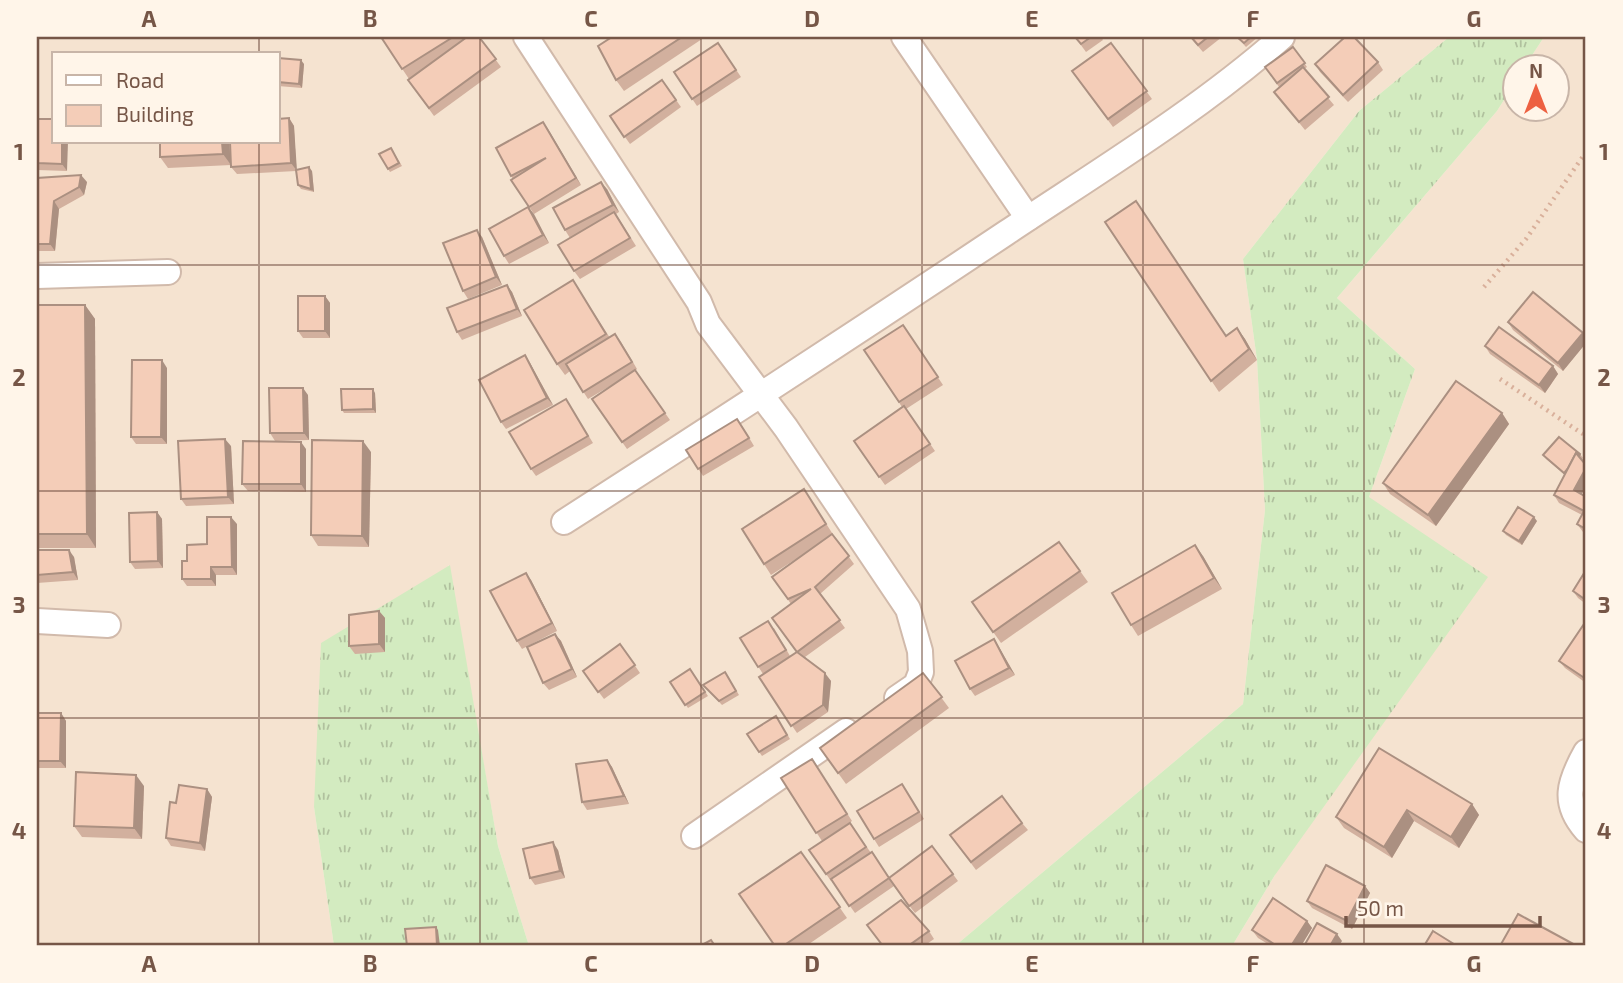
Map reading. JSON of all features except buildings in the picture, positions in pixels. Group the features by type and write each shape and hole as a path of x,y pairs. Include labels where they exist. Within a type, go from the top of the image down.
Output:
{"street":[{"path":"526,37 699,302 708,324 786,428 908,609 920,651 921,672 916,685 694,836"},
{"path":"904,37 1028,218"},
{"path":"564,522 761,397 1028,218 1237,76 1278,38"},
{"path":"37,276 169,272"},
{"path":"783,381 786,428"},
{"path":"37,621 108,625"},
{"path":"1586,752 1569,793 1573,816 1586,830"}],"path":[{"path":"1484,287 1526,239 1586,152"},
{"path":"1500,379 1586,436"}],"shaded area":[{"path":"37,37 1449,37 1359,111 1243,259 1257,360 1265,510 1243,704 955,946 529,946 498,846 449,565 314,807 334,946 37,946"},
{"path":"1544,37 1586,37 1586,946 1232,946 1275,875 1369,497 1415,369 1337,298 1500,106 1500,122 1570,122 1570,52 1534,52"}],"green space":[{"path":"1449,37 1544,37 1534,52 1500,52 1500,106 1497,111 1337,298 1415,369 1369,497 1488,577 1275,875 1232,946 955,946 1243,704 1265,510 1257,360 1243,259 1359,111"},
{"path":"450,565 498,846 529,946 334,946 314,807 321,643"}]}
